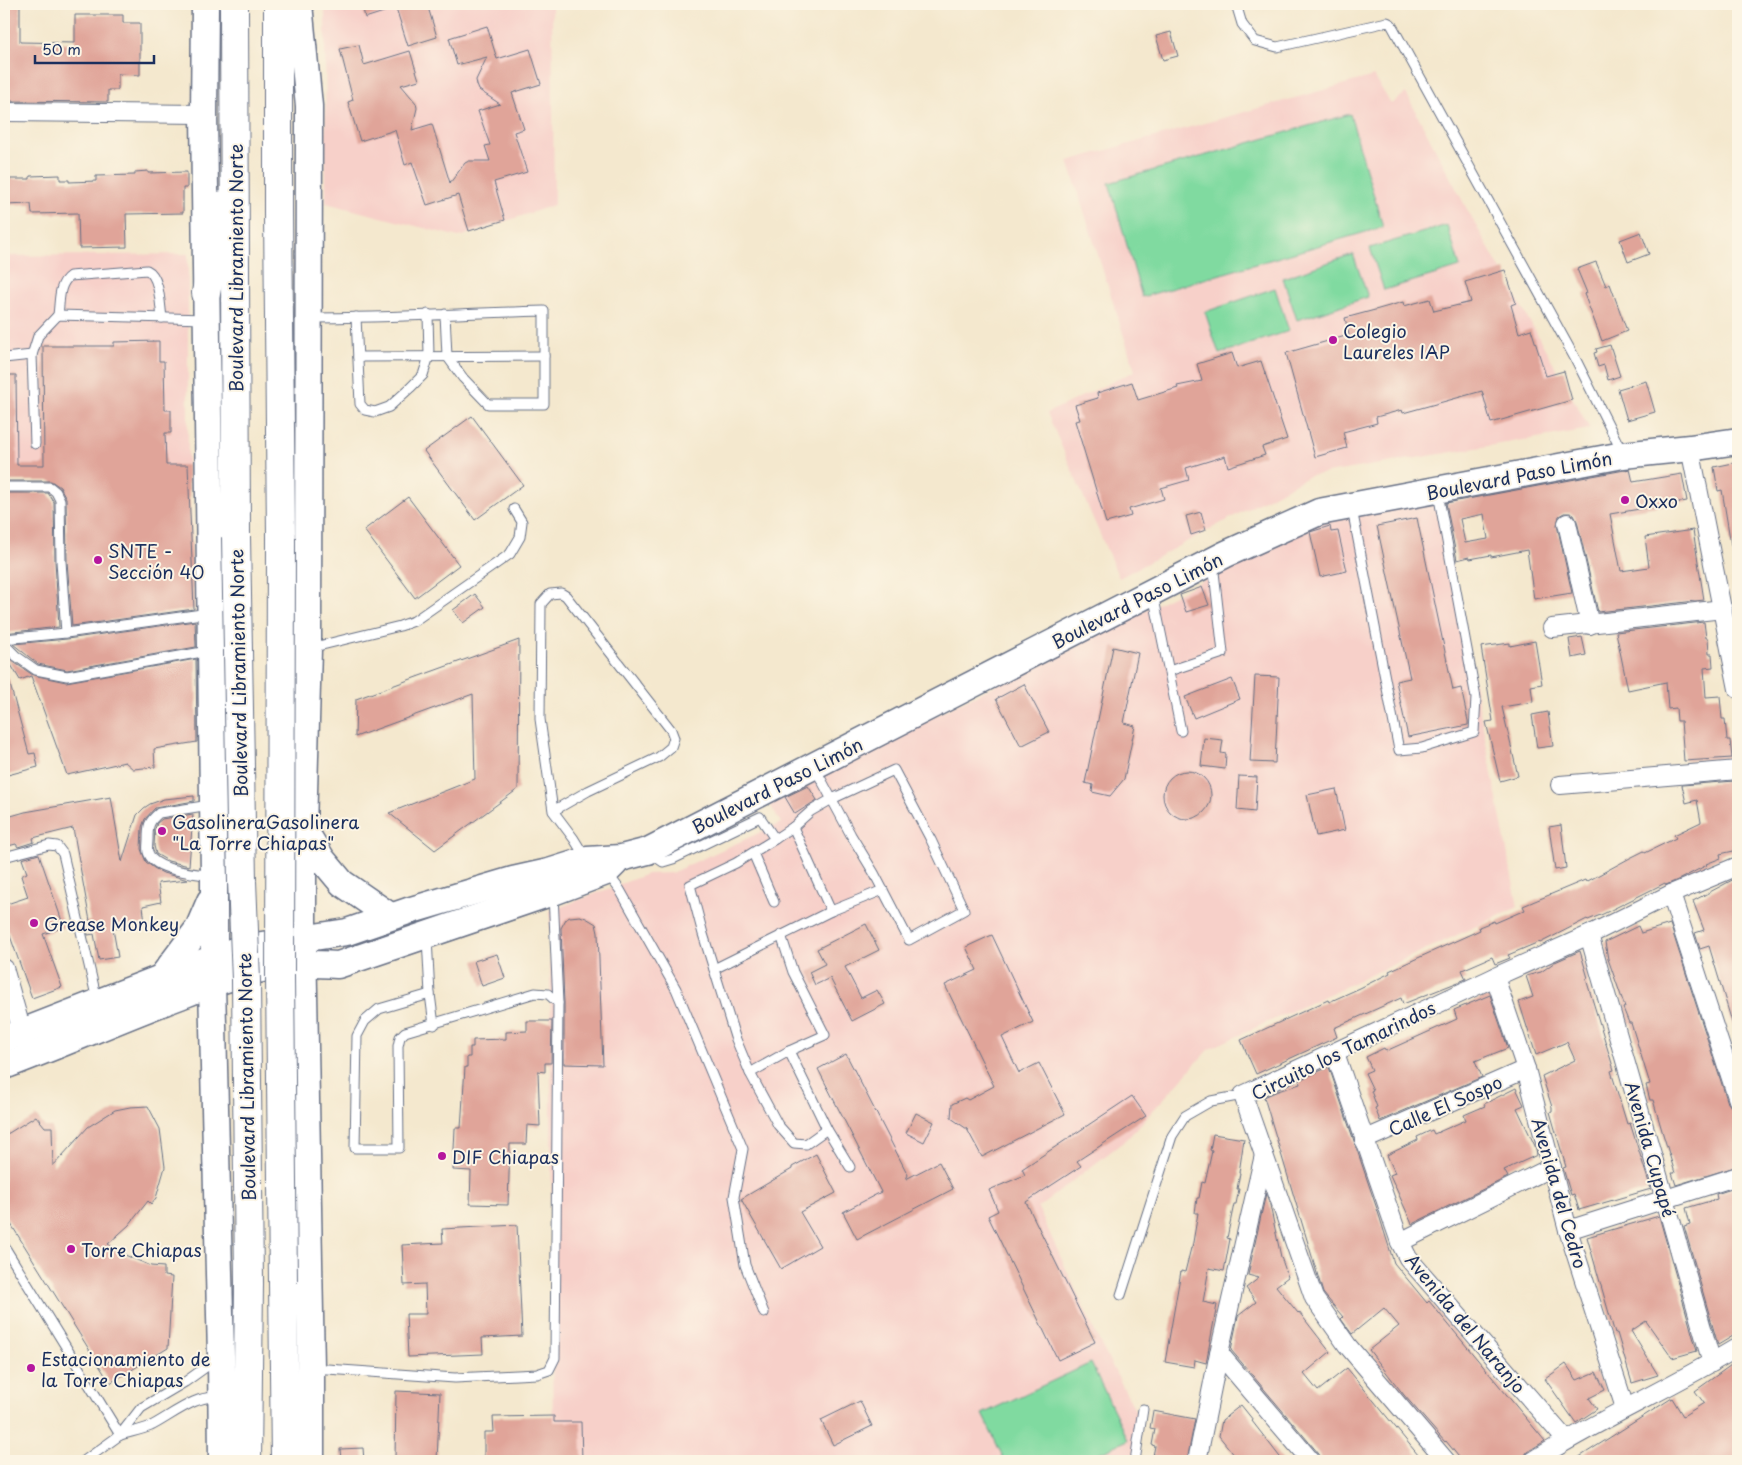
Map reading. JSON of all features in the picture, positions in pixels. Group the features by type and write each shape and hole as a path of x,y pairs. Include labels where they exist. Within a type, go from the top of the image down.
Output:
{"highway":[{"name":"Boulevard Libramiento Norte","path":"234,4 236,537 242,872 246,980 249,1283 247,1461"},
{"name":"Boulevard Libramiento Norte","path":"278,4 281,537 280,976 285,1461"},
{"path":"206,306 235,142"}],"street":[{"path":"205,4 204,114 214,884 213,971 222,1461"},
{"path":"299,4 309,106"},
{"path":"310,4 308,649 303,828 294,952 306,1028 311,1461"},
{"path":"4,112 204,114"},
{"name":"Boulevard Paso Limón","path":"294,952 338,965 427,936 551,882 605,863 648,851 1213,561 1319,512 1623,455 1738,441"},
{"path":"1690,448 1738,689"},
{"path":"1567,523 1590,625"},
{"path":"1552,628 1722,610"},
{"path":"1560,785 1738,770"},
{"path":"303,828 322,859 342,883 390,916"},
{"name":"Circuito los Tamarindos","path":"1446,1461 1346,1345 1314,1298 1243,1095 1671,894 1738,866"},
{"name":"Boulevard Paso Limón","path":"294,952 390,916 513,880 551,882"},
{"path":"4,1066 111,1022 167,988 207,911 214,884"},
{"path":"1671,894 1738,1100"},
{"name":"Avenida Cupapé","path":"1589,934 1712,1363"},
{"path":"13,1035 98,1002 167,988 213,971 242,948 294,952"},
{"path":"306,1028 324,982 338,965"},
{"path":"4,968 13,1035 30,1056"},
{"name":"Avenida del Cedro","path":"1495,977 1526,1069 1568,1230 1625,1408"},
{"path":"167,988 214,1032"},
{"name":"Avenida del Naranjo","path":"1335,1053 1400,1242 1408,1258 1566,1440"},
{"name":"Calle El Sospo","path":"1364,1140 1526,1069"},
{"path":"1197,1461 1219,1353 1264,1154"},
{"path":"1400,1242 1552,1166"},
{"path":"1568,1230 1738,1176"},
{"path":"1533,1461 1566,1440 1712,1363 1738,1347"},
{"path":"1219,1353 1311,1461"}],"lane":[{"path":"1236,4 1242,24 1255,41 1277,47 1387,22 1391,24 1577,362 1623,455"},
{"path":"34,444 32,355 38,336 58,315 62,286 65,279 70,276 147,270 152,272 156,278 162,318"},
{"path":"58,315 162,318 206,306"},
{"path":"310,318 544,311 544,404 488,404 463,378 447,356 445,314"},
{"path":"356,317 360,404 365,410 375,412 389,407 423,375 429,356 428,314"},
{"path":"4,358 32,355"},
{"path":"358,357 544,356"},
{"path":"4,487 50,487 56,492 60,500 61,561 66,633"},
{"path":"1351,506 1398,750 1422,748 1474,732 1476,709 1476,698 1438,490"},
{"path":"308,649 414,621 510,554 520,537 522,522 514,509"},
{"path":"1169,671 1223,653 1213,561"},
{"path":"1153,592 1181,731"},
{"path":"552,811 659,756 671,747 674,738 665,722 566,596 561,593 550,594 541,604 540,719 552,811 574,839 605,863 676,989 743,1149 734,1197 744,1265 764,1314"},
{"path":"4,639 66,633 210,612"},
{"path":"4,644 16,656 36,670 67,676 210,651"},
{"path":"814,766 832,799 851,836 883,890 909,940 964,910 931,840 894,770 832,799 811,811 793,827 753,853 690,885 735,1037 750,1073 778,1125 794,1143 806,1144 828,1128"},
{"path":"213,804 159,812 148,824 148,852 154,861 165,868 214,884"},
{"path":"648,851 663,862 674,859 760,817 775,839"},
{"path":"793,827 831,911"},
{"path":"4,857 49,845 57,846 63,854 98,1002"},
{"path":"753,853 774,902"},
{"path":"311,1368 455,1378 537,1374 549,1370 554,1358 558,1003 551,882"},
{"path":"714,969 831,911 883,890"},
{"path":"750,1073 790,1051 825,1035 793,972 780,935"},
{"path":"427,936 430,994 434,1025"},
{"path":"430,994 379,1009 365,1021 357,1036 355,1148 399,1148 398,1046 400,1037 405,1032 434,1025 535,993 548,994 558,1003"},
{"path":"790,1051 828,1128 850,1167"},
{"path":"1121,1295 1172,1136 1185,1116 1211,1101 1243,1095"},
{"path":"4,1246 120,1435"},
{"path":"84,1461 120,1435 141,1408 185,1382 221,1356"},
{"path":"120,1435 151,1426 196,1401 209,1397 222,1401"},
{"path":"1135,1461 1143,1409"}],"shaded area":[{"path":"325,4 552,4 554,205 459,237 326,203"},
{"name":"Colegio Laureles IAP","path":"1374,76 1391,104 1406,93 1469,213 1590,429 1309,476 1119,578 1047,413 1135,371 1068,161"},
{"path":"188,254 188,465 4,465 4,256"},
{"path":"1439,502 1518,907 1209,1049 1127,1139 1038,1208 1102,1347 1140,1419 1133,1461 553,1461 550,911 647,874 671,873 781,823 767,800 1322,521"}],"green space":[{"path":"1350,114 1383,227 1142,297 1109,183"},
{"path":"1447,225 1460,267 1384,290 1370,248"},
{"path":"1353,254 1368,297 1297,320 1283,278"},
{"path":"1275,288 1289,331 1219,354 1205,312"},
{"path":"1091,1363 1128,1440 1081,1461 1005,1461 982,1414"}],"building":[{"path":"4,4 20,4 20,42 75,43 75,15 123,15 123,23 140,23 140,75 118,74 118,90 108,90 108,102 4,101"},
{"path":"362,4 427,4 437,37 408,46 396,8 365,18"},
{"path":"487,26 497,59 530,49 541,84 512,93 524,129 514,132 527,172 494,182 505,220 469,231 458,195 427,205 412,162 405,165 395,130 360,141 348,102 353,100 340,49 359,45 364,65 410,51 419,80 401,85 416,103 417,108 412,130 432,124 450,183 465,163 469,161 490,161 485,146 490,145 478,111 500,104 479,90 477,85 476,80 487,57 457,65 449,38"},
{"path":"1171,32 1178,56 1163,60 1156,36"},
{"path":"148,171 148,173 187,172 187,188 183,188 183,213 126,214 127,247 79,248 78,213 32,214 31,204 4,205 4,179 30,179 30,176 60,175 60,180 69,180 69,182 96,181 96,176 135,175 135,172"},
{"path":"1641,232 1649,254 1628,262 1620,240"},
{"path":"1596,262 1606,286 1610,284 1627,331 1602,341 1584,294 1587,293 1577,269"},
{"path":"1505,270 1516,303 1511,305 1519,333 1531,329 1546,376 1564,371 1572,400 1491,423 1482,391 1403,413 1402,410 1376,417 1377,423 1343,432 1347,448 1315,457 1286,353 1349,335 1345,318 1403,302 1404,306 1430,299 1434,311 1471,302 1465,282"},
{"path":"159,341 159,361 164,361 165,410 171,410 171,433 165,433 166,465 188,465 194,609 72,626 67,561 66,498 60,487 51,481 4,481 4,375 16,375 17,465 44,465 43,346 114,346 114,342"},
{"path":"1610,345 1620,376 1608,380 1604,365 1598,367 1594,353 1597,352 1596,349"},
{"path":"1232,353 1237,368 1261,361 1287,439 1262,447 1265,455 1228,467 1225,456 1186,468 1189,480 1161,488 1164,499 1129,509 1131,516 1106,523 1075,421 1080,420 1075,405 1098,398 1097,393 1132,382 1138,400 1178,388 1177,386 1202,381 1197,364"},
{"path":"1646,381 1655,412 1627,420 1618,389"},
{"path":"472,416 523,485 475,520 424,451"},
{"path":"1738,462 1738,544 1731,545 1722,490 1718,491 1714,467"},
{"path":"1630,469 1633,482 1682,474 1687,501 1610,514 1621,571 1649,567 1645,537 1693,530 1704,600 1598,612 1577,521 1574,515 1570,513 1564,513 1559,516 1557,525 1572,593 1534,599 1527,550 1491,557 1491,555 1457,560 1446,503","holes":["1484,514 1488,539 1465,543 1460,519"]},
{"path":"4,493 48,493 54,502 59,627 4,633"},
{"path":"408,497 459,565 415,598 364,530"},
{"path":"1201,512 1206,530 1191,535 1186,516"},
{"path":"1417,518 1453,690 1461,688 1468,725 1408,737 1396,681 1410,678 1377,526"},
{"path":"1330,526 1331,532 1338,531 1347,571 1320,577 1310,532"},
{"path":"1202,587 1209,605 1186,612 1180,595"},
{"path":"475,594 485,607 463,623 453,610"},
{"path":"195,621 196,647 67,670 38,664 13,644 67,639"},
{"path":"1704,622 1709,654 1712,654 1713,667 1704,668 1706,697 1720,696 1722,719 1725,719 1727,740 1730,740 1732,758 1684,761 1681,721 1677,721 1676,708 1668,709 1666,682 1628,690 1616,632"},
{"path":"1582,637 1586,655 1572,658 1569,639"},
{"path":"519,640 518,789 435,850 389,813 475,779 473,694 355,737 356,699"},
{"path":"1535,641 1542,684 1531,686 1533,702 1502,707 1518,776 1500,781 1486,722 1493,721 1481,647 1510,643 1510,646"},
{"path":"1113,647 1138,653 1124,723 1135,726 1124,779 1110,796 1092,792 1093,785 1085,783"},
{"path":"4,653 12,661 33,675 66,682 196,659 197,742 154,749 155,767 133,769 125,762 67,775 31,676 20,680"},
{"path":"1255,676 1279,677 1275,763 1250,762"},
{"path":"4,677 8,677 29,754 35,753 38,767 4,776"},
{"path":"1232,679 1240,699 1194,718 1185,697"},
{"path":"1024,684 1049,732 1021,746 996,699"},
{"path":"1548,712 1553,746 1537,748 1532,715"},
{"path":"1204,738 1223,740 1221,753 1226,754 1225,769 1201,766"},
{"path":"1187,771 1196,773 1204,778 1209,786 1211,795 1209,804 1204,812 1196,817 1187,819 1178,817 1170,812 1165,804 1163,795 1165,786 1170,778 1178,773"},
{"path":"1239,776 1257,777 1255,812 1237,810"},
{"path":"1735,781 1738,799 1738,850 1720,854 1721,858 1680,879 1666,885 1665,883 1540,943 1508,955 1510,958 1495,964 1492,957 1462,970 1466,979 1403,1004 1401,998 1334,1028 1337,1037 1256,1074 1241,1040 1328,1000 1329,1002 1360,988 1390,973 1389,971 1480,930 1479,927 1494,921 1495,923 1525,910 1523,906 1585,880 1586,882 1644,851 1645,853 1676,838 1674,835 1701,822 1697,800 1686,803 1682,785"},
{"path":"808,786 817,800 795,814 785,797"},
{"path":"1336,789 1345,830 1316,836 1307,795"},
{"path":"194,796 194,801 155,808 145,819 142,827 141,849 146,862 163,873 188,880 158,883 161,902 143,906 145,924 113,929 118,957 99,960 94,934 88,935 85,922 90,921 73,828 33,838 34,842 18,847 16,844 4,847 4,818 25,812 111,797 122,862 137,815 144,808 164,799"},
{"path":"193,814 189,866 168,861 156,854 154,846 157,823 162,819"},
{"path":"1561,825 1566,868 1555,870 1549,827"},
{"name":"Grease Monkey","path":"39,854 64,927 43,934 62,987 32,998 4,919 4,905 28,897 21,876 27,873 22,859"},
{"path":"1738,877 1738,1031 1735,1032 1709,946 1700,949 1695,933 1704,930 1693,901"},
{"path":"580,916 596,924 598,933 603,1065 564,1064 561,928 566,919"},
{"path":"866,924 879,950 845,967 861,998 877,990 885,1004 852,1021 830,978 815,985 809,972 825,964 817,949"},
{"path":"1670,924 1738,1130 1738,1166 1676,1185 1672,1173 1675,1173 1653,1100 1650,1100 1646,1085 1650,1084 1631,1023 1629,1023 1623,1008 1625,1007 1608,959 1605,942 1638,926 1641,933"},
{"path":"992,935 1033,1022 1002,1037 1019,1073 1039,1063 1065,1114 982,1157 967,1129 951,1118 952,1104 965,1098 968,1100 994,1086 945,985 977,970 966,947"},
{"path":"1580,951 1588,978 1586,979 1614,1070 1611,1071 1627,1124 1630,1123 1651,1189 1579,1210 1574,1194 1571,1195 1563,1168 1566,1167 1550,1112 1552,1107 1542,1076 1575,1060 1567,1042 1536,1055 1519,1002 1533,997 1526,976 1541,972 1555,962"},
{"path":"497,954 505,978 482,986 474,961"},
{"path":"1490,995 1508,1048 1475,1061 1482,1077 1380,1121 1371,1091 1373,1090 1365,1073 1372,1070 1366,1057 1384,1048 1386,1051 1457,1019 1454,1010"},
{"path":"527,1021 552,1021 551,1063 545,1063 545,1072 538,1071 540,1126 527,1125 526,1144 510,1144 508,1205 470,1204 471,1171 453,1170 455,1128 461,1128 465,1067 467,1067 467,1057 470,1057 470,1047 473,1047 473,1040 506,1039 506,1032 527,1031"},
{"path":"846,1054 908,1175 906,1179 939,1162 953,1189 857,1239 843,1212 881,1192 818,1069"},
{"path":"1329,1067 1394,1263 1427,1303 1429,1301 1545,1441 1527,1452 1522,1461 1462,1461 1404,1395 1369,1350 1399,1326 1384,1308 1352,1334 1341,1319 1343,1317 1323,1293 1264,1097 1300,1084 1299,1080"},
{"path":"1516,1088 1524,1105 1517,1108 1535,1146 1537,1155 1504,1170 1508,1177 1412,1224 1390,1175 1395,1173 1387,1155 1418,1140 1417,1137 1432,1130 1434,1134 1466,1120 1464,1115 1485,1106 1484,1104"},
{"path":"1132,1096 1146,1116 1077,1161 1081,1166 1026,1202 1095,1342 1058,1360 988,1216 998,1211 989,1190 1025,1175 1022,1169"},
{"name":"Torre Chiapas","path":"148,1106 160,1129 165,1167 156,1198 151,1204 148,1201 129,1225 108,1244 125,1255 151,1266 164,1267 164,1276 172,1277 168,1348 110,1383 4,1213 4,1136 36,1116 45,1127 52,1127 53,1166 88,1127 115,1110"},
{"path":"916,1113 934,1122 924,1142 906,1133"},
{"path":"1213,1134 1244,1139 1237,1189 1239,1189 1227,1238 1230,1239 1224,1271 1209,1268 1203,1302 1217,1305 1206,1363 1195,1360 1194,1367 1165,1362 1181,1271 1185,1272 1192,1248 1198,1213 1195,1213 1197,1198 1199,1198 1202,1182 1205,1183 1212,1151 1210,1150"},
{"path":"816,1154 836,1193 800,1212 820,1246 781,1269 741,1199"},
{"path":"1738,1187 1738,1333 1718,1345 1684,1226 1690,1224 1686,1208 1717,1199 1716,1194"},
{"path":"1266,1193 1281,1257 1288,1277 1276,1286 1330,1352 1304,1374 1318,1391 1347,1368 1423,1461 1322,1461 1319,1454 1231,1350 1238,1316 1256,1302 1246,1288 1259,1278 1248,1275"},
{"path":"1659,1216 1697,1351 1672,1358 1646,1321 1631,1331 1658,1375 1632,1383 1617,1333 1615,1334 1587,1237"},
{"path":"517,1225 522,1336 482,1338 483,1354 408,1357 406,1314 426,1314 425,1284 404,1285 402,1245 443,1243 442,1229"},
{"path":"1738,1360 1738,1457 1733,1461 1573,1461 1672,1398 1683,1416 1704,1403 1695,1391"},
{"path":"1566,1364 1577,1380 1596,1372 1605,1390 1589,1398 1597,1409 1576,1423 1545,1379"},
{"path":"396,1391 440,1393 437,1461 395,1461"},
{"path":"860,1401 872,1426 833,1445 821,1420"},
{"path":"1241,1405 1283,1461 1239,1461 1219,1436 1222,1420"},
{"path":"1153,1411 1195,1419 1187,1461 1152,1461 1155,1446 1152,1445 1155,1429 1150,1428"},
{"path":"554,1416 554,1422 581,1422 582,1461 484,1461 484,1432 494,1432 493,1417"},
{"path":"363,1448 364,1461 341,1461 340,1449"}],"place":[{"name":"Colegio Laureles IAP","path":"1333,340"},
{"name":"Oxxo","path":"1625,500"},
{"name":"SNTE - Sección 40","path":"98,560"},
{"name":"GasolineraGasolinera \"La Torre Chiapas\"","path":"162,831"},
{"name":"Grease Monkey","path":"34,923"},
{"name":"DIF Chiapas","path":"442,1156"},
{"name":"Torre Chiapas","path":"71,1249"},
{"name":"Estacionamiento de la Torre Chiapas","path":"31,1368"}]}
